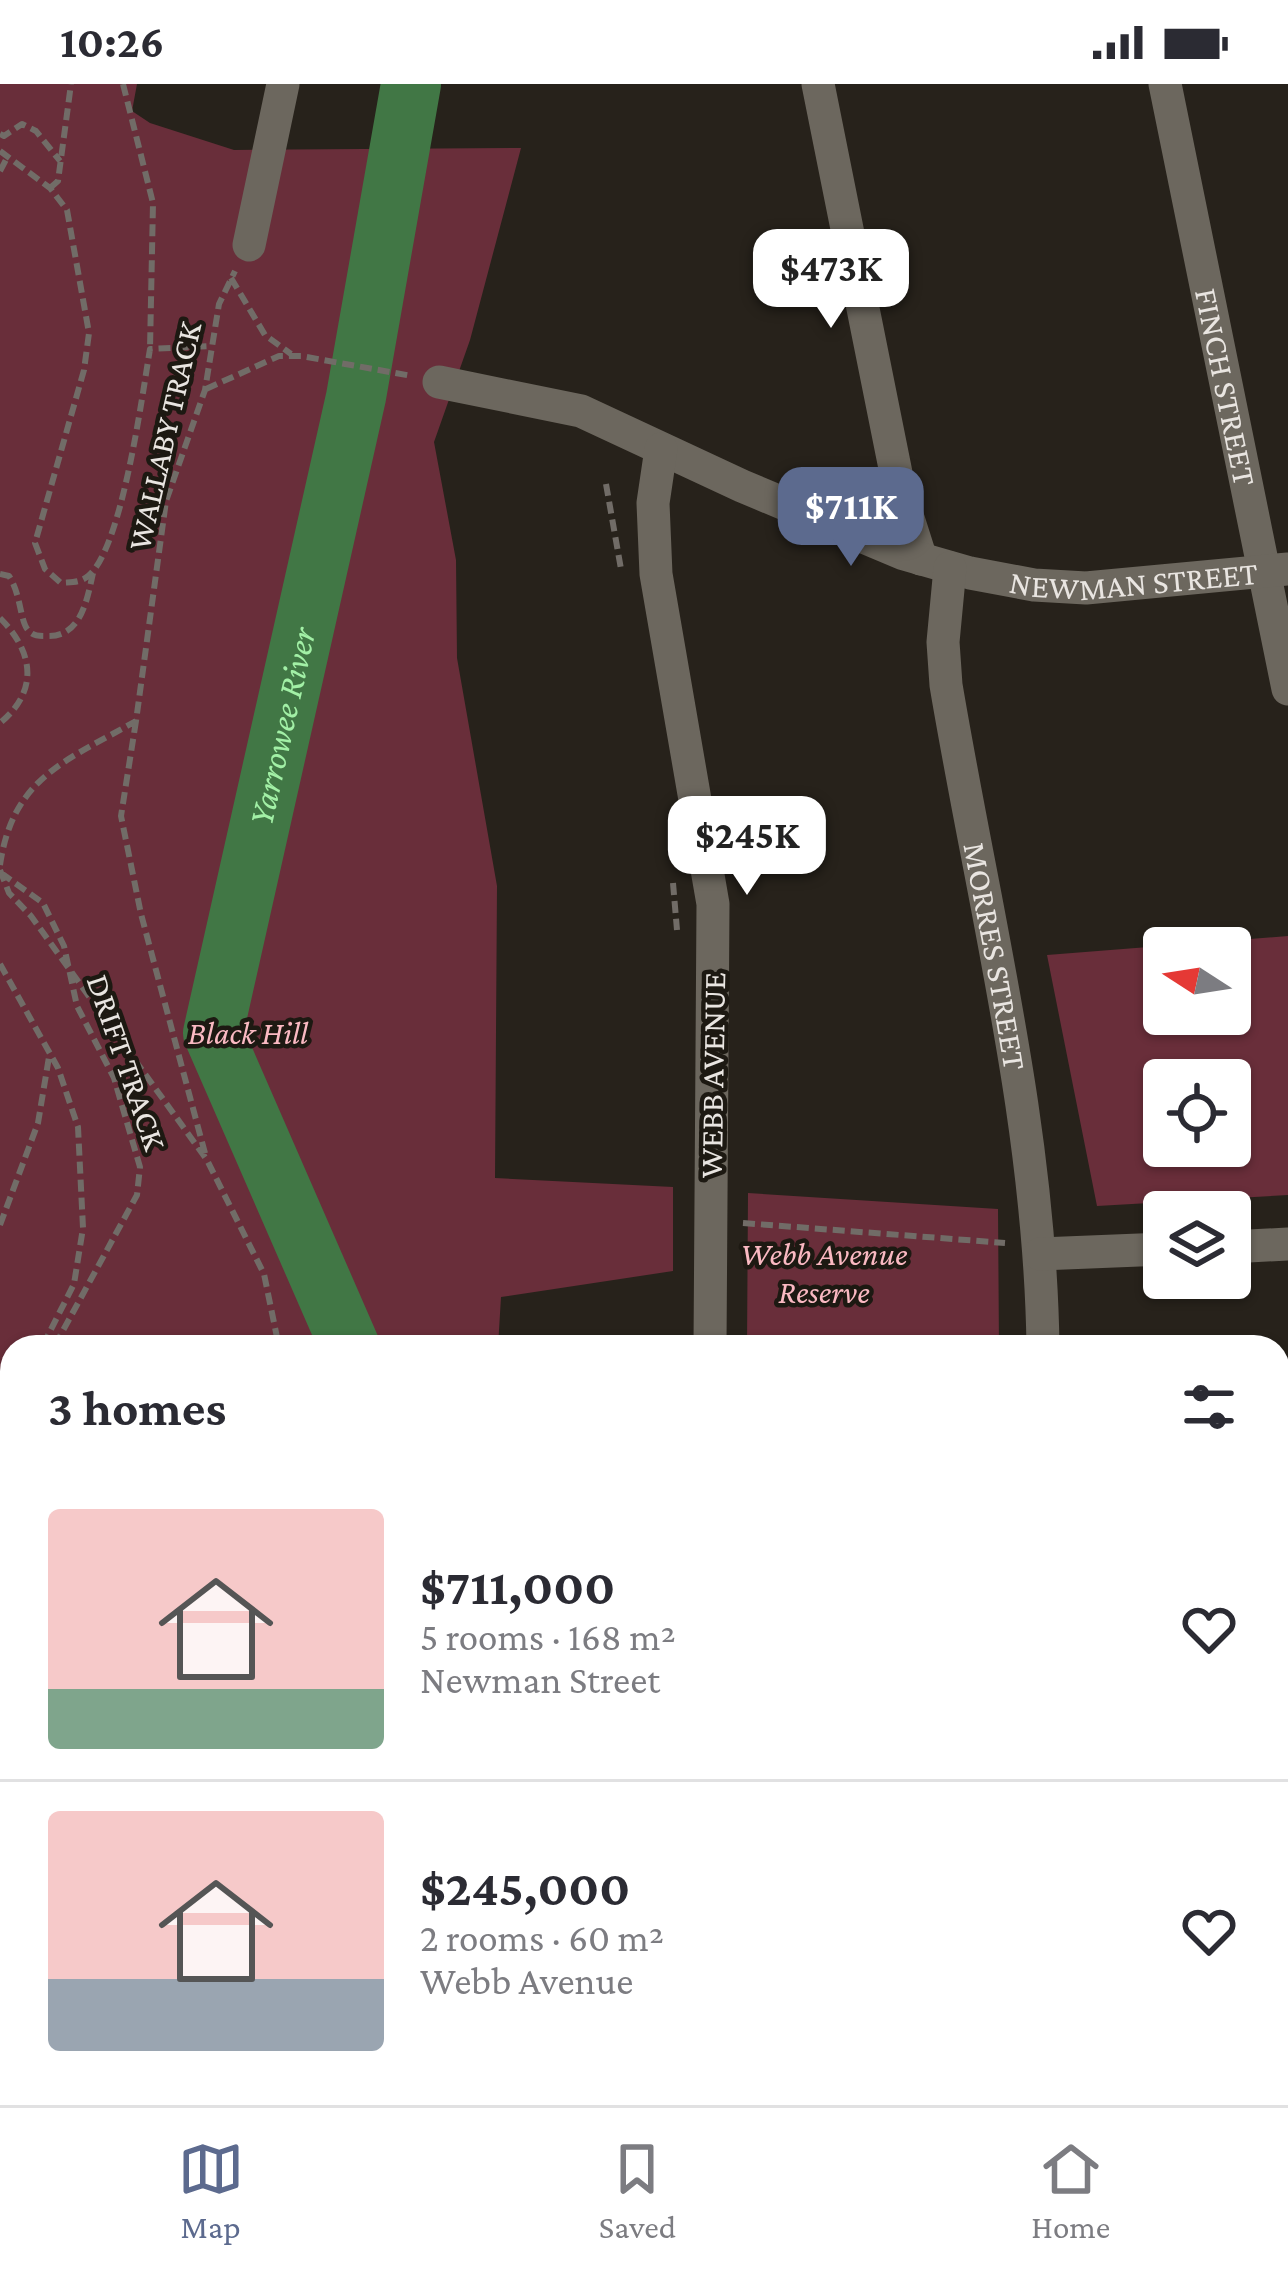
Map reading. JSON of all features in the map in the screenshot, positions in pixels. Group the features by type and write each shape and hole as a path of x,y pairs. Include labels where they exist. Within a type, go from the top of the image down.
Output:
{"street":[{"path":"249,245 283,84"},
{"name":"MORRES STREET","path":"818,84 900,493 935,563 946,686 1005,986 1039,1249 1043,1335"},
{"name":"FINCH STREET","path":"1166,84 1277,570 1288,689"},
{"name":"NEWMAN STREET","path":"433,380 562,405 742,486 935,563 1034,585 1074,588 1277,570"},
{"name":"WEBB AVENUE","path":"662,448 653,502 656,574 713,904 710,1335"},
{"path":"1251,1245 1288,1244"},
{"path":"1039,1249 1143,1249"}],"path":[{"path":"50,188 58,181 71,84"},
{"path":"0,574 9,576 19,592 25,627 34,635 54,637 70,630 85,609 93,572 122,502 150,349 153,203 123,84"},
{"path":"0,134 22,124 36,131 60,161"},
{"path":"0,151 50,188 68,210 89,333 84,370 35,543 45,568 61,584 82,581 93,572"},
{"path":"0,171 8,156"},
{"name":"WALLABY TRACK","path":"207,1160 141,914 121,817 166,501 205,390 219,304 249,245"},
{"path":"231,278 265,335 284,350 433,380"},
{"path":"150,349 210,346"},
{"path":"205,390 260,362 301,356"},
{"path":"606,484 622,575"},
{"path":"0,618 20,638 28,671 21,706 0,723"},
{"path":"0,833 31,788 136,721"},
{"path":"8,822 0,870 9,893 32,916 207,1160 264,1274 277,1335"},
{"name":"DRIFT TRACK","path":"0,870 43,903 64,946 77,1006 114,1078 140,1167 137,1195 61,1335"},
{"path":"673,874 678,940"},
{"path":"0,964 50,1053 78,1126 83,1228 74,1284 48,1335"},
{"path":"0,1225 38,1123 50,1053"},
{"path":"711,1220 1039,1249"}],"green space":[{"name":"Black Hill","path":"0,84 137,84 132,111 150,123 234,150 521,148 470,340 434,442 456,560 457,658 497,886 495,1178 673,1187 673,1271 501,1297 499,1335 0,1335"},
{"path":"1288,936 1288,1195 1143,1191 1143,1203 1097,1206 1047,955 1143,947 1143,1035 1251,1035 1251,939"},
{"name":"Webb Avenue Reserve","path":"748,1193 998,1209 999,1335 747,1335"}],"waterway":[{"name":"Yarrowee River","path":"345,1335 213,1033 356,397 411,84"}]}
